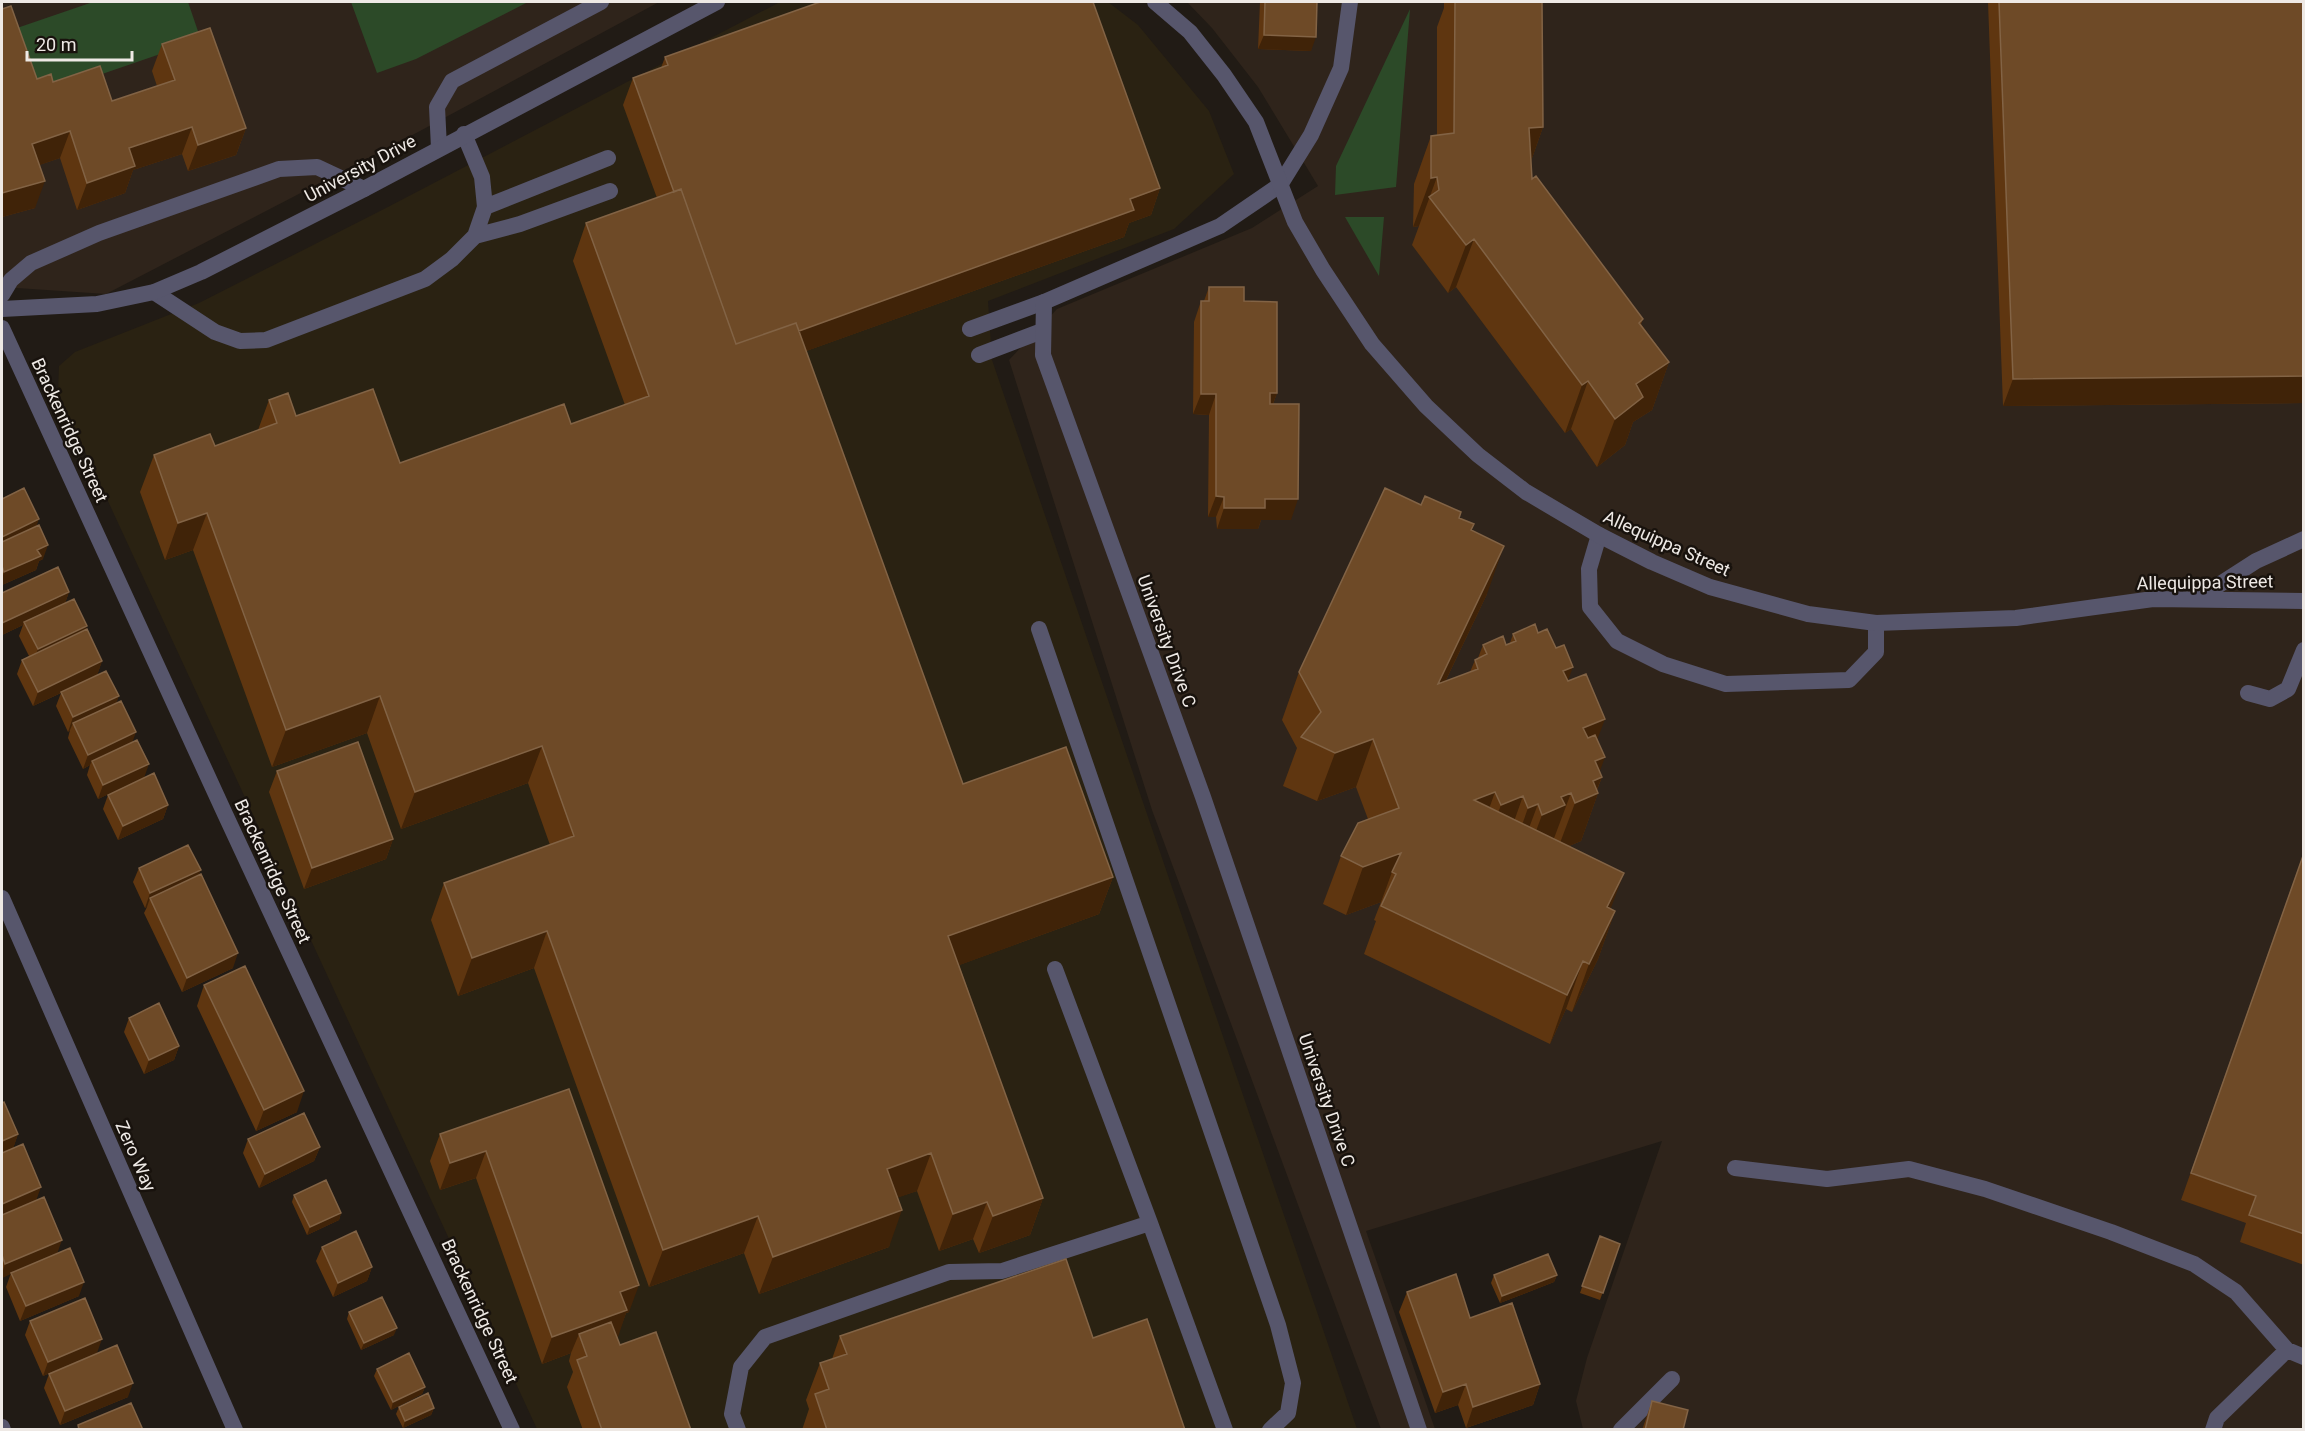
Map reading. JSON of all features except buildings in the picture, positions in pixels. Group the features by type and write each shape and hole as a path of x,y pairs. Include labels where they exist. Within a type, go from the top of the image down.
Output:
{"street":[{"path":"439,148 437,107 452,81 601,2"},
{"name":"University Drive","path":"2,309 97,304 154,292 201,272 364,189 717,2"},
{"path":"1155,2 1190,32 1224,75 1256,122 1280,185"},
{"path":"970,329 1044,302 1220,226 1280,185 1311,135 1341,68 1350,2"},
{"path":"154,292 215,332 240,341 266,340 425,279 452,259 475,236 485,207 482,177 465,134"},
{"path":"485,207 608,158"},
{"path":"2,296 11,280 31,263 99,233 279,169 317,167 364,189"},
{"name":"Allequippa Street","path":"1280,185 1295,222 1329,280 1372,344 1426,406 1478,455 1527,492 1599,535 1652,562 1710,586 1808,614 1876,622 2016,618 2153,599 2304,601"},
{"path":"475,236 520,224 610,191"},
{"name":"University Drive C","path":"1044,302 1043,355 1203,797 1419,1430"},
{"name":"Brackenridge Street","path":"2,328 512,1430"},
{"path":"979,355 1042,331"},
{"path":"1599,535 1589,569 1590,607 1617,641 1663,664 1726,684 1849,680 1876,652 1876,622"},
{"path":"2197,599 2256,561 2304,539"},
{"path":"1039,629 1278,1325 1293,1383 1288,1413 1270,1430"},
{"path":"2248,693 2270,699 2288,689 2304,650"},
{"name":"Zero Way","path":"2,898 235,1430"},
{"path":"1055,969 1225,1430"},
{"path":"1735,1168 1827,1179 1909,1169 1985,1190 2111,1232 2194,1264 2236,1292 2287,1350 2304,1357"},
{"path":"738,1430 732,1414 741,1367 765,1337 949,1272 1002,1271 1150,1223"},
{"path":"2213,1430 2217,1418 2287,1350"},
{"path":"1621,1430 1672,1378"}],"shaded area":[{"path":"2,2 659,2 420,131 106,294 2,287"},
{"path":"780,2 1108,2 1138,25 1209,111 1234,174 1174,229 988,301 992,360 1357,1429 537,1429 58,393 59,366 75,352 199,303"},
{"path":"1187,2 2303,2 2303,1429 1583,1429 1576,1401 1587,1358 1662,1141 1366,1231 1435,1429 1381,1429 1152,810 1009,360 1057,309 1252,228 1318,186 1258,87 1212,28"}],"green space":[{"path":"93,2 188,2 201,40 41,95 17,28"},
{"path":"351,2 528,2 416,59 377,73"},
{"path":"1410,9 1396,187 1335,195 1336,166"},
{"path":"1345,217 1384,217 1379,276"}]}
